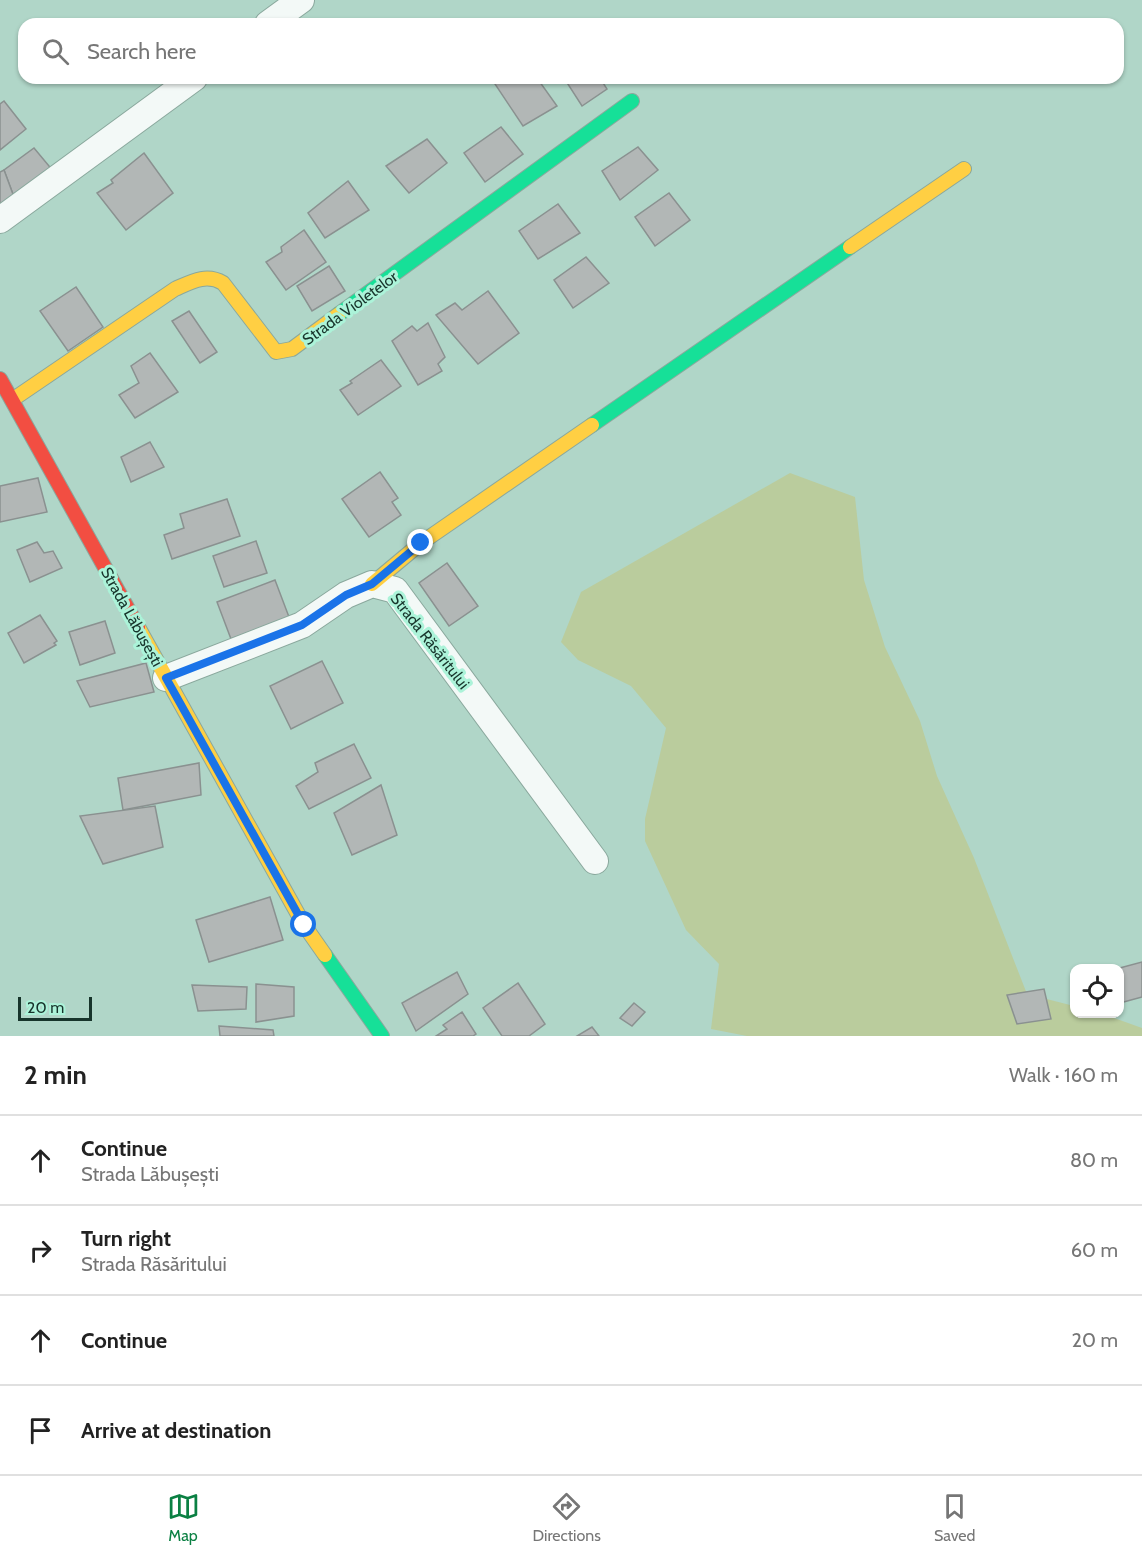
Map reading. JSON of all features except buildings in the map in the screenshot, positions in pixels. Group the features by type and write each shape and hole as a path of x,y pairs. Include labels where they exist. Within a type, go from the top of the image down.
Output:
{"street":[{"path":"276,18 301,0"},
{"path":"0,220 186,84"},
{"name":"Strada Violetelor","path":"12,400 175,289 197,279 216,279 227,288 266,343 276,351 292,349 632,101"},
{"path":"372,584 421,543 964,169"},
{"name":"Strada Lăbușești","path":"0,379 304,925 382,1036"},
{"name":"Strada Răsăritului","path":"166,678 302,625 346,595 372,584 395,590 596,861"}],"green space":[{"path":"790,473 855,497 864,580 885,647 920,721 937,776 974,858 1027,994 1070,1005 1070,1018 1114,1018 1142,1028 1142,1036 747,1036 711,1029 719,964 686,930 645,841 645,819 666,728 631,686 578,660 561,642 581,592"}],"traffic: fast":[{"path":"339,314 632,101"},
{"path":"592,425 850,247"},
{"path":"325,955 382,1036"}],"traffic: slow":[{"path":"850,247 964,169"},
{"path":"12,400 175,289 199,280 211,279 223,283 276,352 292,349 339,314"},
{"path":"372,584 421,543 592,425"},
{"path":"138,627 304,925 325,955"}],"traffic: jam":[{"path":"0,379 138,627"}],"route":[{"path":"304,925 166,678 302,625 346,595 372,584 421,543"}]}
